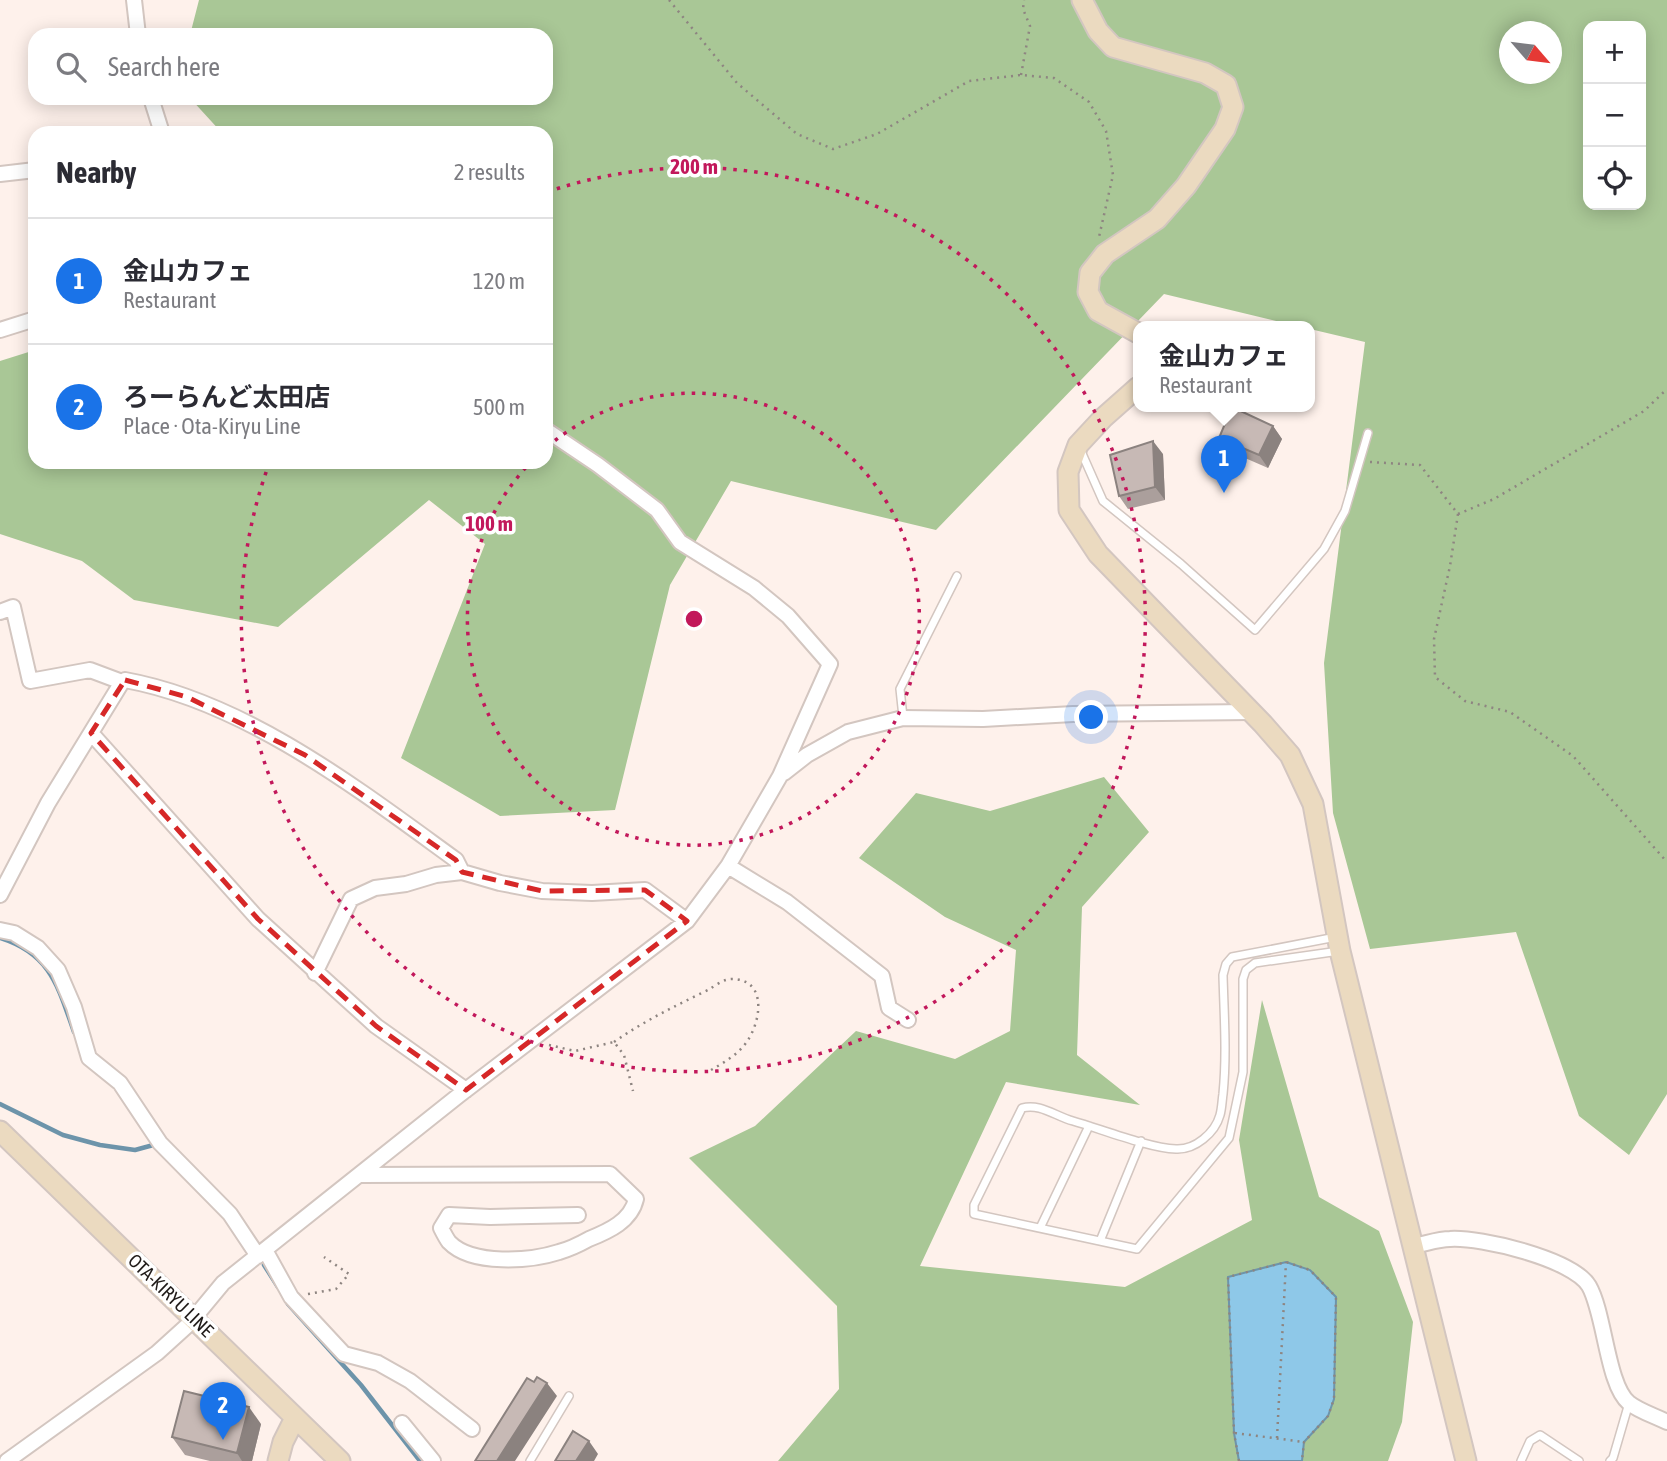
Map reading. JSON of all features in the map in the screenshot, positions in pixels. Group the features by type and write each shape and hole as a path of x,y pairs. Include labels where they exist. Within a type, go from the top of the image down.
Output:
{"street":[{"path":"134,0 137,28"},
{"path":"1082,0 1098,31 1113,47 1205,73 1226,85 1233,107 1224,129 1186,186 1157,219 1105,254 1090,273 1088,292 1098,311 1133,330"},
{"path":"153,105 160,126"},
{"path":"0,174 28,171"},
{"path":"0,330 28,321"},
{"path":"1133,392 1078,445 1068,472 1069,510 1097,554 1290,755 1313,804 1339,944 1466,1461"},
{"path":"7,1461 157,1353 194,1318 223,1283 466,1090 687,921 728,866 780,776 830,664 780,609 754,588 680,542 657,510 598,464 553,435"},
{"path":"0,612 13,607 30,681 90,670 122,682 125,680 143,683 187,697 261,730 305,755 375,801 456,860 462,872"},
{"path":"0,895 48,803 122,682"},
{"path":"780,776 807,755 848,733 903,718 983,719 1073,714 1251,712"},
{"path":"91,733 258,919 376,1027 466,1090"},
{"path":"728,866 787,902 882,975 889,1008 908,1020"},
{"path":"315,973 351,899 375,888 406,884 436,875 462,872 542,891 592,893 645,890 687,921"},
{"path":"0,930 14,933 37,947 58,970 74,1007 89,1058 120,1083 160,1143 230,1214 262,1253 291,1297 344,1354 378,1363 410,1381 471,1429"},
{"name":"OTA-KIRYU LINE","path":"0,1131 340,1461"},
{"path":"360,1175 610,1174 636,1199 634,1211 612,1230 562,1252 537,1258 489,1258 471,1254 450,1243 441,1228 449,1215 578,1215"},
{"path":"1413,1246 1450,1239 1489,1242 1525,1251 1571,1271 1588,1283 1594,1296 1615,1378 1629,1403 1667,1422"},
{"path":"278,1461 283,1442 295,1418"},
{"path":"402,1423 433,1461"}],"lane":[{"path":"1078,445 1102,501 1181,564 1255,630 1324,549 1345,511 1368,433"},
{"path":"903,718 900,689 957,576"},
{"path":"1339,944 1255,963 1246,970 1243,979 1243,1072 1226,1144 1137,1249 974,1214 974,1205 1022,1108 1032,1105 1063,1118 1160,1147 1189,1148 1213,1129 1220,1115 1226,1067 1223,975 1226,964 1233,957 1339,944"},
{"path":"1040,1228 1089,1126"},
{"path":"1100,1241 1141,1141"},
{"path":"530,1461 569,1396"},
{"path":"1610,1461 1629,1403"},
{"path":"1521,1461 1530,1441 1540,1435 1579,1461"}],"path":[{"path":"669,0 737,83 797,135 833,149 877,134 969,81 1021,75 1054,78 1088,102 1106,131 1112,175 1105,217 1098,239"},
{"path":"1018,0 1030,26 1021,75"},
{"path":"1023,9 1024,0"},
{"path":"1458,514 1494,499 1644,411 1667,389"},
{"path":"1360,462 1420,465 1458,514 1434,639 1435,677 1465,701 1510,712 1573,756 1667,862"},
{"path":"530,1041 575,1051 614,1042 639,1024 728,979 746,980 755,988 757,1023 748,1041 729,1059 711,1070"},
{"path":"614,1042 624,1055 633,1091"},
{"path":"291,1297 336,1289 349,1274 324,1257"},
{"path":"1277,1438 1286,1262"},
{"path":"1239,1461 1234,1433 1228,1278 1286,1262 1310,1270 1336,1297 1334,1399 1328,1416 1304,1442 1302,1461"},
{"path":"1234,1433 1304,1442"}],"highlighted area":[{"path":"125,680 187,697 305,755 456,860 462,872 542,891 645,890 687,921 466,1090 376,1026 258,919 91,733"}],"green space":[{"path":"199,0 1667,0 1667,1094 1629,1155 1579,1116 1516,932 1370,949 1333,813 1324,663 1365,342 1315,330 1315,321 1276,321 1164,294 1138,321 1133,321 1133,326 936,530 731,481 670,585 615,810 500,816 401,758 485,544 429,500 278,627 134,600 82,561 0,534 0,361 28,352 28,469 553,469 553,126 216,126 196,105 553,105 553,28 192,28"},
{"path":"1104,777 1149,832 1082,907 1077,1055 1140,1105 1006,1082 920,1266 1125,1287 1252,1220 1239,1140 1262,1000 1319,1197 1379,1231 1413,1322 1402,1422 1388,1461 778,1461 839,1389 837,1306 689,1158 755,1126 856,1031 955,1059 1010,1031 1016,950 945,917 859,858 916,793 990,811"}],"water":[{"path":"1286,1262 1310,1270 1336,1297 1334,1399 1328,1416 1304,1442 1302,1461 1239,1461 1234,1433 1228,1277"}],"building":[{"path":"1230,412 1243,412 1273,426 1259,455 1219,438"},
{"path":"1153,441 1155,487 1119,496 1110,455"},
{"path":"537,1377 547,1383 497,1461 475,1461 527,1378 534,1382"},
{"path":"184,1391 249,1407 237,1453 172,1437"},
{"path":"573,1431 589,1441 576,1461 555,1461"}],"waterway":[{"path":"0,938 31,953 42,963 57,987 74,1032"},
{"path":"0,1104 63,1135 100,1145 135,1150 157,1144"},
{"path":"264,1265 278,1287"},
{"path":"288,1304 361,1385 420,1461"}],"place":[{"name":"金山カフェ","path":"1224,493"},
{"name":"ろーらんど太田店","path":"223,1440"}]}
